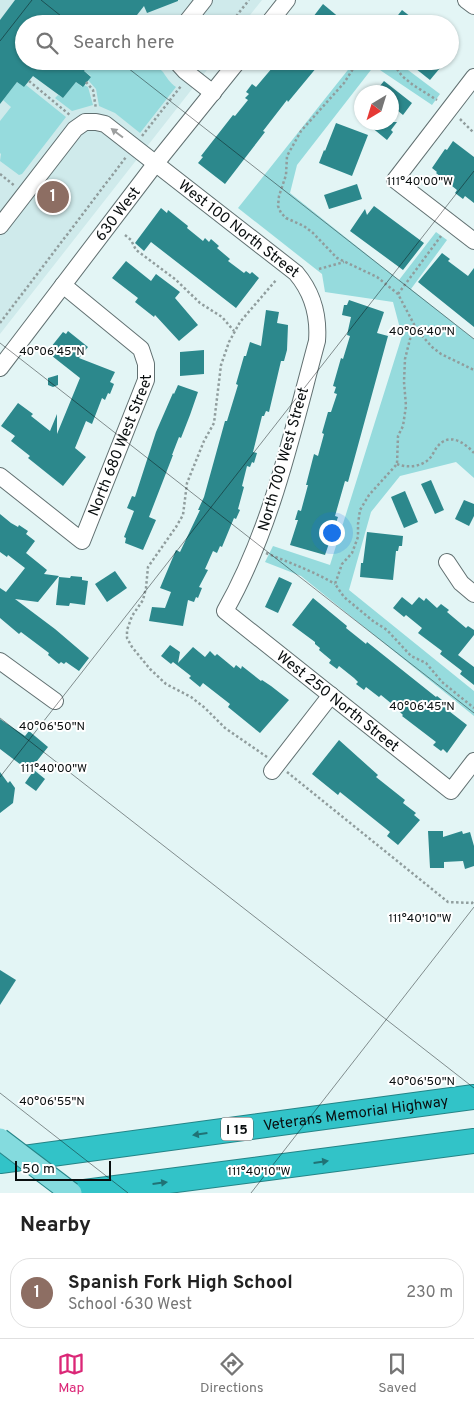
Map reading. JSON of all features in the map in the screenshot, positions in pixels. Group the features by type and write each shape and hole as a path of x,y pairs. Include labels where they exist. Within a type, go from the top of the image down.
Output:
{"highway":[{"name":"Veterans Memorial Highway","path":"0,1160 474,1097"},
{"path":"77,1193 474,1141"}],"main road":[{"path":"0,1139 71,1193"}],"street":[{"path":"193,15 204,0"},
{"path":"275,15 287,0"},
{"path":"466,0 474,6"},
{"path":"184,70 213,93"},
{"name":"630 West","path":"2,363 156,162 231,70"},
{"path":"474,77 395,180 474,241"},
{"name":"West 100 North Street","path":"0,226 75,129 85,122 105,124 289,266 303,281 313,300"},
{"name":"North 680 West Street","path":"0,476 82,541 146,380 146,364 141,349 63,285"},
{"name":"North 700 West Street","path":"225,611 238,589 270,512 317,341 317,320 313,300"},
{"path":"447,562 461,583 474,594"},
{"name":"West 250 North Street","path":"225,611 451,791 474,761"},
{"path":"0,661 54,701"},
{"path":"275,767 331,695"}],"path":[{"path":"237,15 249,0"},
{"path":"352,70 344,83 301,130 287,156 286,176 279,196 278,206 286,218 304,226 344,262 377,277 398,294 417,330 441,354 474,370"},
{"path":"398,70 413,86 437,100"},
{"path":"29,82 72,117"},
{"path":"86,82 93,90 96,110"},
{"path":"139,140 181,86"},
{"path":"458,118 474,133"},
{"path":"0,323 127,155"},
{"path":"0,174 17,187"},
{"path":"125,235 131,240 136,250 175,279 200,303 222,317 234,331"},
{"path":"398,294 441,236"},
{"path":"319,269 344,262"},
{"path":"277,279 234,331 221,365 214,424 204,441 186,483 183,515 148,567 143,600 128,624 127,638 150,669 166,684 191,697 225,728 448,902 472,903 474,901"},
{"path":"335,584 342,564 352,553 358,537 360,510 369,495 397,464 398,436 403,426 406,406 405,359 410,339 417,330"},
{"path":"397,464 414,466 426,462 431,458 437,446 443,441 450,439 457,439 463,442 474,453"},
{"path":"256,549 298,568 315,572 335,584 344,597 387,630 411,656 426,663 442,682 474,708"}],"shaded area":[{"path":"0,0 262,0 250,15 15,15 15,70 207,70 0,334"},
{"path":"160,70 176,87 140,133 115,113 99,106 96,89 88,80 91,76 84,71"},
{"path":"348,70 371,70 359,85 354,85 354,92 297,165 290,193 399,280 436,232 447,240 411,289 474,339 474,478 456,462 400,476 371,512 349,590 474,691 474,716 301,576 265,562 273,546 330,565 402,336 393,302 325,292 322,274 238,208"},
{"path":"380,70 408,70 440,94 432,105"},
{"path":"17,82 24,87 26,85 66,117 22,174 19,175 0,161 0,121 11,107 3,100"},
{"path":"76,82 82,87 84,85 88,87 93,105 72,111 55,98 58,95 63,98"}],"building":[{"path":"15,0 178,0 147,13 144,6 137,15 15,15 15,70 85,70 91,77 83,87 76,82 63,98 33,76 24,87 17,82 0,104 0,20"},
{"path":"323,4 336,15 315,15"},
{"path":"402,10 408,15 398,15"},
{"path":"270,70 315,70 288,102 287,100 225,184 198,163 203,157 201,156 233,115 235,116 248,100 245,98 249,94 246,92 252,84 256,87"},
{"path":"417,70 438,70 430,80"},
{"path":"384,81 389,85 381,85"},
{"path":"399,93 412,103 403,115 399,112"},
{"path":"336,123 368,135 352,176 319,163"},
{"path":"375,130 391,130 393,132 387,140"},
{"path":"453,141 474,157 474,203 465,196 463,199 455,193 457,190 432,168"},
{"path":"357,184 362,199 329,209 324,195"},
{"path":"374,206 424,243 403,270 350,231 365,209 367,215"},
{"path":"161,208 167,213 168,210 203,241 205,238 209,242 211,239 219,246 217,248 230,259 228,261 244,273 246,271 250,274 252,272 259,278 236,308 151,242 144,251 135,243"},
{"path":"442,253 450,259 448,261 468,276 474,268 474,327 418,282"},
{"path":"126,261 151,281 156,274 180,292 175,298 198,325 179,341 155,315 154,317 135,302 138,298 112,278"},
{"path":"349,300 384,312 377,333 388,336 348,482 345,481 335,516 338,517 325,555 290,545 298,520 295,520 298,510 301,511 308,485 306,485 314,454 318,456 328,412 331,412 337,394 334,393 336,387 333,386 350,336 347,335 351,317 342,315 344,305 347,305"},
{"path":"266,310 279,312 277,323 288,325 287,350 284,361 281,361 269,412 266,411 264,416 262,416 253,452 257,453 254,463 252,462 250,467 247,466 238,509 240,510 236,519 234,518 222,547 220,546 217,553 213,551 205,569 208,570 199,587 202,588 198,598 196,597 194,602 188,600 183,626 149,621 152,607 165,608 171,592 160,588 176,550 180,552 200,510 198,510 204,497 225,421 227,421 238,385 236,384 244,356 246,356 250,342 261,346"},
{"path":"68,331 88,347 79,358 115,372 110,382 114,384 110,394 108,393 105,400 102,398 92,424 86,421 75,448 86,457 63,486 28,458 30,456 11,441 15,436 1,426 18,403 33,414 31,416 50,431 57,414 57,434 80,378 47,352 63,332 66,334"},
{"path":"204,350 204,374 180,376 180,352"},
{"path":"58,375 58,385 53,387 48,385 48,378"},
{"path":"178,385 198,392 149,517 156,520 143,550 125,543 126,538 124,537 134,511 127,508 132,496 135,497 156,432"},
{"path":"431,480 444,510 435,514 421,484"},
{"path":"405,491 418,522 404,528 391,497"},
{"path":"464,500 474,504 474,516 469,526 455,519"},
{"path":"0,514 11,523 18,527 19,525 28,531 26,534 35,541 26,553 47,570 44,574 59,576 38,602 15,599 89,658 79,671 66,662 59,664 48,655 49,653 21,632 19,634 0,618 0,588 6,592 25,568 8,555 7,557 0,552"},
{"path":"367,532 403,536 402,546 399,546 398,551 396,551 393,580 360,577"},
{"path":"115,571 127,588 107,602 95,584"},
{"path":"71,576 82,577 82,580 88,581 85,605 70,603 69,606 56,605 59,577 70,578"},
{"path":"279,577 292,583 278,613 265,607"},
{"path":"402,597 412,605 419,597 424,601 426,598 437,608 441,604 449,610 447,612 466,628 468,626 474,630 474,635 458,655 474,667 474,685 460,674 462,671 440,654 442,651 418,633 422,628 406,615 404,617 393,608"},
{"path":"313,598 366,644 367,642 447,704 445,708 467,725 447,753 433,745 436,742 402,716 398,709 381,695 379,697 366,687 364,690 356,684 358,682 354,678 339,666 337,669 329,663 331,660 319,650 320,648 315,642 292,625"},
{"path":"170,645 180,652 178,663 193,647 205,657 210,651 215,656 217,654 234,668 236,665 241,669 242,666 289,700 260,733 228,707 230,704 203,683 200,687 189,678 191,676 173,662 171,664 161,656"},
{"path":"0,719 25,736 29,731 48,747 29,771 0,749"},
{"path":"339,740 378,775 376,777 405,800 403,803 416,813 414,815 420,820 398,845 387,836 390,832 340,792 338,795 312,774"},
{"path":"34,770 45,779 36,791 25,783"},
{"path":"0,772 8,783 10,781 15,788 13,803 0,813"},
{"path":"428,831 443,831 443,837 462,831 463,834 470,832 474,846 474,866 465,869 463,861 444,862 444,868 430,868"},
{"path":"0,970 16,980 0,1005"}],"place":[{"name":"Spanish Fork High School","path":"53,197"}]}
